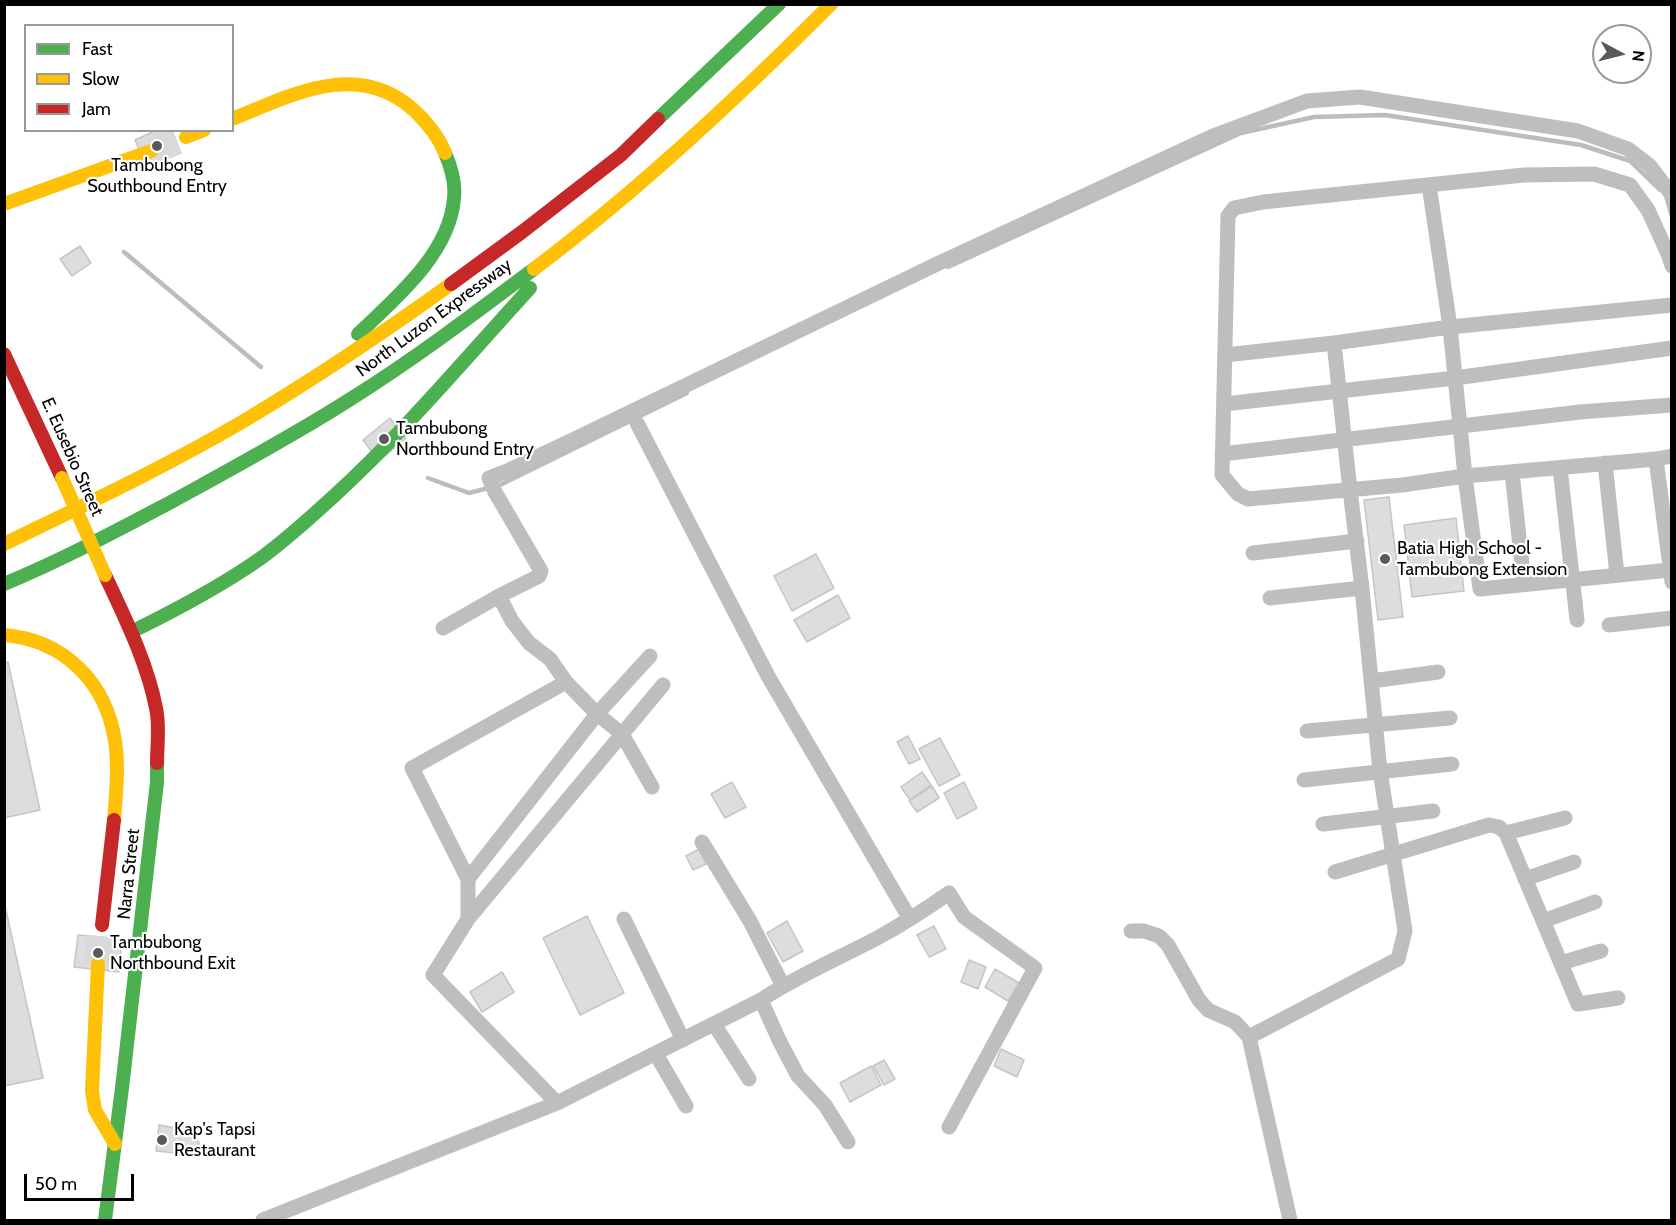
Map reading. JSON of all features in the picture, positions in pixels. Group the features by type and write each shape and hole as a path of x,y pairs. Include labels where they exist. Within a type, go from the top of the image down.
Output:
{"main road":[{"name":"North Luzon Expressway","path":"4,543 125,486 242,422 386,331 522,232 621,155 779,4"},
{"name":"North Luzon Expressway","path":"4,584 28,575 122,528 267,449 350,400 449,332 579,234 704,127 781,56 831,4"},
{"path":"234,118 314,88 335,84 354,84 374,88 405,103 422,117 442,144 450,161 454,207 442,241 378,316 309,380"},
{"path":"186,137 199,132"},
{"path":"4,204 151,151"},
{"path":"131,632 187,604 226,581 297,530 390,442 579,234"},
{"name":"E. Eusebio Street","path":"4,354 105,575"},
{"name":"Narra Street","path":"105,575 131,632 146,671 157,710 157,782 105,1221"},
{"path":"4,635 40,641 69,659 92,682 109,712 117,747 118,783 102,924"},
{"path":"98,964 92,1091 95,1110 115,1144"}],"street":[{"path":"443,628 539,576 541,571 489,478 654,402 937,264 1213,136 1307,101 1360,98 1578,131 1628,149 1650,166 1671,195"},
{"path":"1671,266 1648,210 1630,185 1594,174 1524,175 1263,202 1234,208 1228,216 1222,476 1238,494 1248,499 1671,456"},
{"path":"1429,185 1450,327 1465,476 1480,589 1617,575 1671,576 1656,459"},
{"path":"1225,355 1450,327 1671,305"},
{"path":"1249,1037 1398,959 1405,931 1380,771 1334,343"},
{"path":"1224,404 1455,378 1671,348"},
{"path":"1222,454 1580,412 1671,405"},
{"path":"637,423 768,676 910,919"},
{"path":"1605,463 1617,575"},
{"path":"1560,468 1577,620"},
{"path":"1512,472 1524,584"},
{"path":"1253,553 1356,541"},
{"path":"1270,598 1362,588"},
{"path":"499,596 529,643 550,659 566,682 597,714 622,734 652,787"},
{"path":"1609,625 1671,618"},
{"path":"468,879 597,714 650,656"},
{"path":"1371,681 1438,672"},
{"path":"468,919 468,879 412,768 566,682"},
{"path":"557,1103 433,975 468,919 663,685"},
{"path":"1307,731 1450,718"},
{"path":"1304,780 1452,764"},
{"path":"1323,824 1433,811"},
{"path":"1506,833 1565,818"},
{"path":"1335,872 1489,825 1499,827 1506,833 1578,1004 1618,998"},
{"path":"702,842 750,921 783,986"},
{"path":"1525,879 1574,862"},
{"path":"263,1221 557,1103 761,1000 783,986 879,937 949,893 964,916 1035,968 949,1127"},
{"path":"1543,921 1595,902"},
{"path":"624,919 682,1040"},
{"path":"1131,931 1159,936 1168,945 1195,993 1208,1010 1235,1023 1249,1037 1290,1221"},
{"path":"1561,963 1601,951"},
{"path":"761,1000 798,1076 825,1105 848,1142"},
{"path":"714,1024 749,1078"},
{"path":"656,1054 686,1106"}],"building":[{"name":"Tambubong Southbound Entry","path":"153,132 171,132 179,151 146,166 135,140"},
{"path":"80,246 91,263 72,276 60,259"},
{"name":"Tambubong Northbound Entry","path":"390,418 406,438 379,461 363,440"},
{"path":"1389,497 1403,617 1378,620 1364,500"},
{"path":"1456,518 1464,591 1412,597 1404,525"},
{"path":"816,554 834,588 792,611 774,576"},
{"path":"838,595 850,618 807,642 794,620"},
{"path":"8,662 40,810 4,818 4,663"},
{"path":"908,736 920,759 909,764 897,742"},
{"path":"940,738 960,775 939,786 919,749"},
{"path":"922,772 931,785 910,800 901,787"},
{"path":"732,782 746,807 725,818 711,794"},
{"path":"964,782 977,808 957,819 944,793"},
{"path":"932,786 939,798 917,812 909,801"},
{"path":"699,849 706,864 693,870 686,856"},
{"path":"4,901 43,1078 4,1086"},
{"path":"587,916 624,993 580,1015 543,938"},
{"path":"787,921 803,951 783,962 767,933"},
{"path":"934,926 946,949 929,957 917,935"},
{"name":"Tambubong Northbound Exit","path":"78,935 122,939 119,972 74,967"},
{"path":"969,960 986,967 978,989 961,982"},
{"path":"995,969 1019,983 1008,1001 985,987"},
{"path":"502,972 514,992 482,1012 470,992"},
{"path":"1001,1049 1024,1060 1017,1077 994,1066"},
{"path":"884,1060 895,1079 884,1085 873,1066"},
{"path":"871,1066 881,1085 850,1102 840,1083"},
{"path":"159,1125 176,1128 177,1125 188,1127 199,1143 196,1155 156,1151"}],"waterway":[{"path":"948,267 1241,133 1314,117 1385,115 1581,145 1630,161 1660,190"},
{"path":"1666,196 1672,217"},
{"path":"124,252 261,367"},
{"path":"428,478 469,493 500,485 687,393"}],"tunnel":[{"path":"151,151 186,137"},
{"path":"98,964 102,925"}],"traffic: fast":[{"path":"658,119 779,4"},
{"path":"358,334 419,273 443,237 454,198 452,175 445,153"},
{"path":"4,584 130,524 305,427 396,369 534,269"},
{"path":"131,632 230,579 298,528 360,472 530,288"},
{"path":"105,1220 157,782 157,763"}],"traffic: slow":[{"path":"534,269 612,207 687,142 831,4"},
{"path":"234,118 278,100 325,86 349,84 372,87 394,96 416,112 433,131 445,153"},
{"path":"186,137 199,132"},
{"path":"4,204 151,151"},
{"path":"4,544 213,439 348,355 451,284"},
{"path":"62,478 105,575"},
{"path":"4,635 45,645 63,655 92,683 110,720 115,741 117,780 114,820"},
{"path":"98,964 92,1091 95,1110 115,1144"}],"traffic: jam":[{"path":"451,284 621,155 658,119"},
{"path":"4,354 62,478"},
{"path":"105,575 135,640 152,691 158,721 157,763"},
{"path":"102,925 114,820"}],"place":[{"name":"Tambubong Southbound Entry","path":"157,146"},
{"name":"Tambubong Northbound Entry","path":"384,439"},
{"name":"Batia High School - Tambubong Extension","path":"1385,559"},
{"name":"Tambubong Northbound Exit","path":"98,953"},
{"name":"Kap's Tapsi Restaurant","path":"162,1140"}]}
